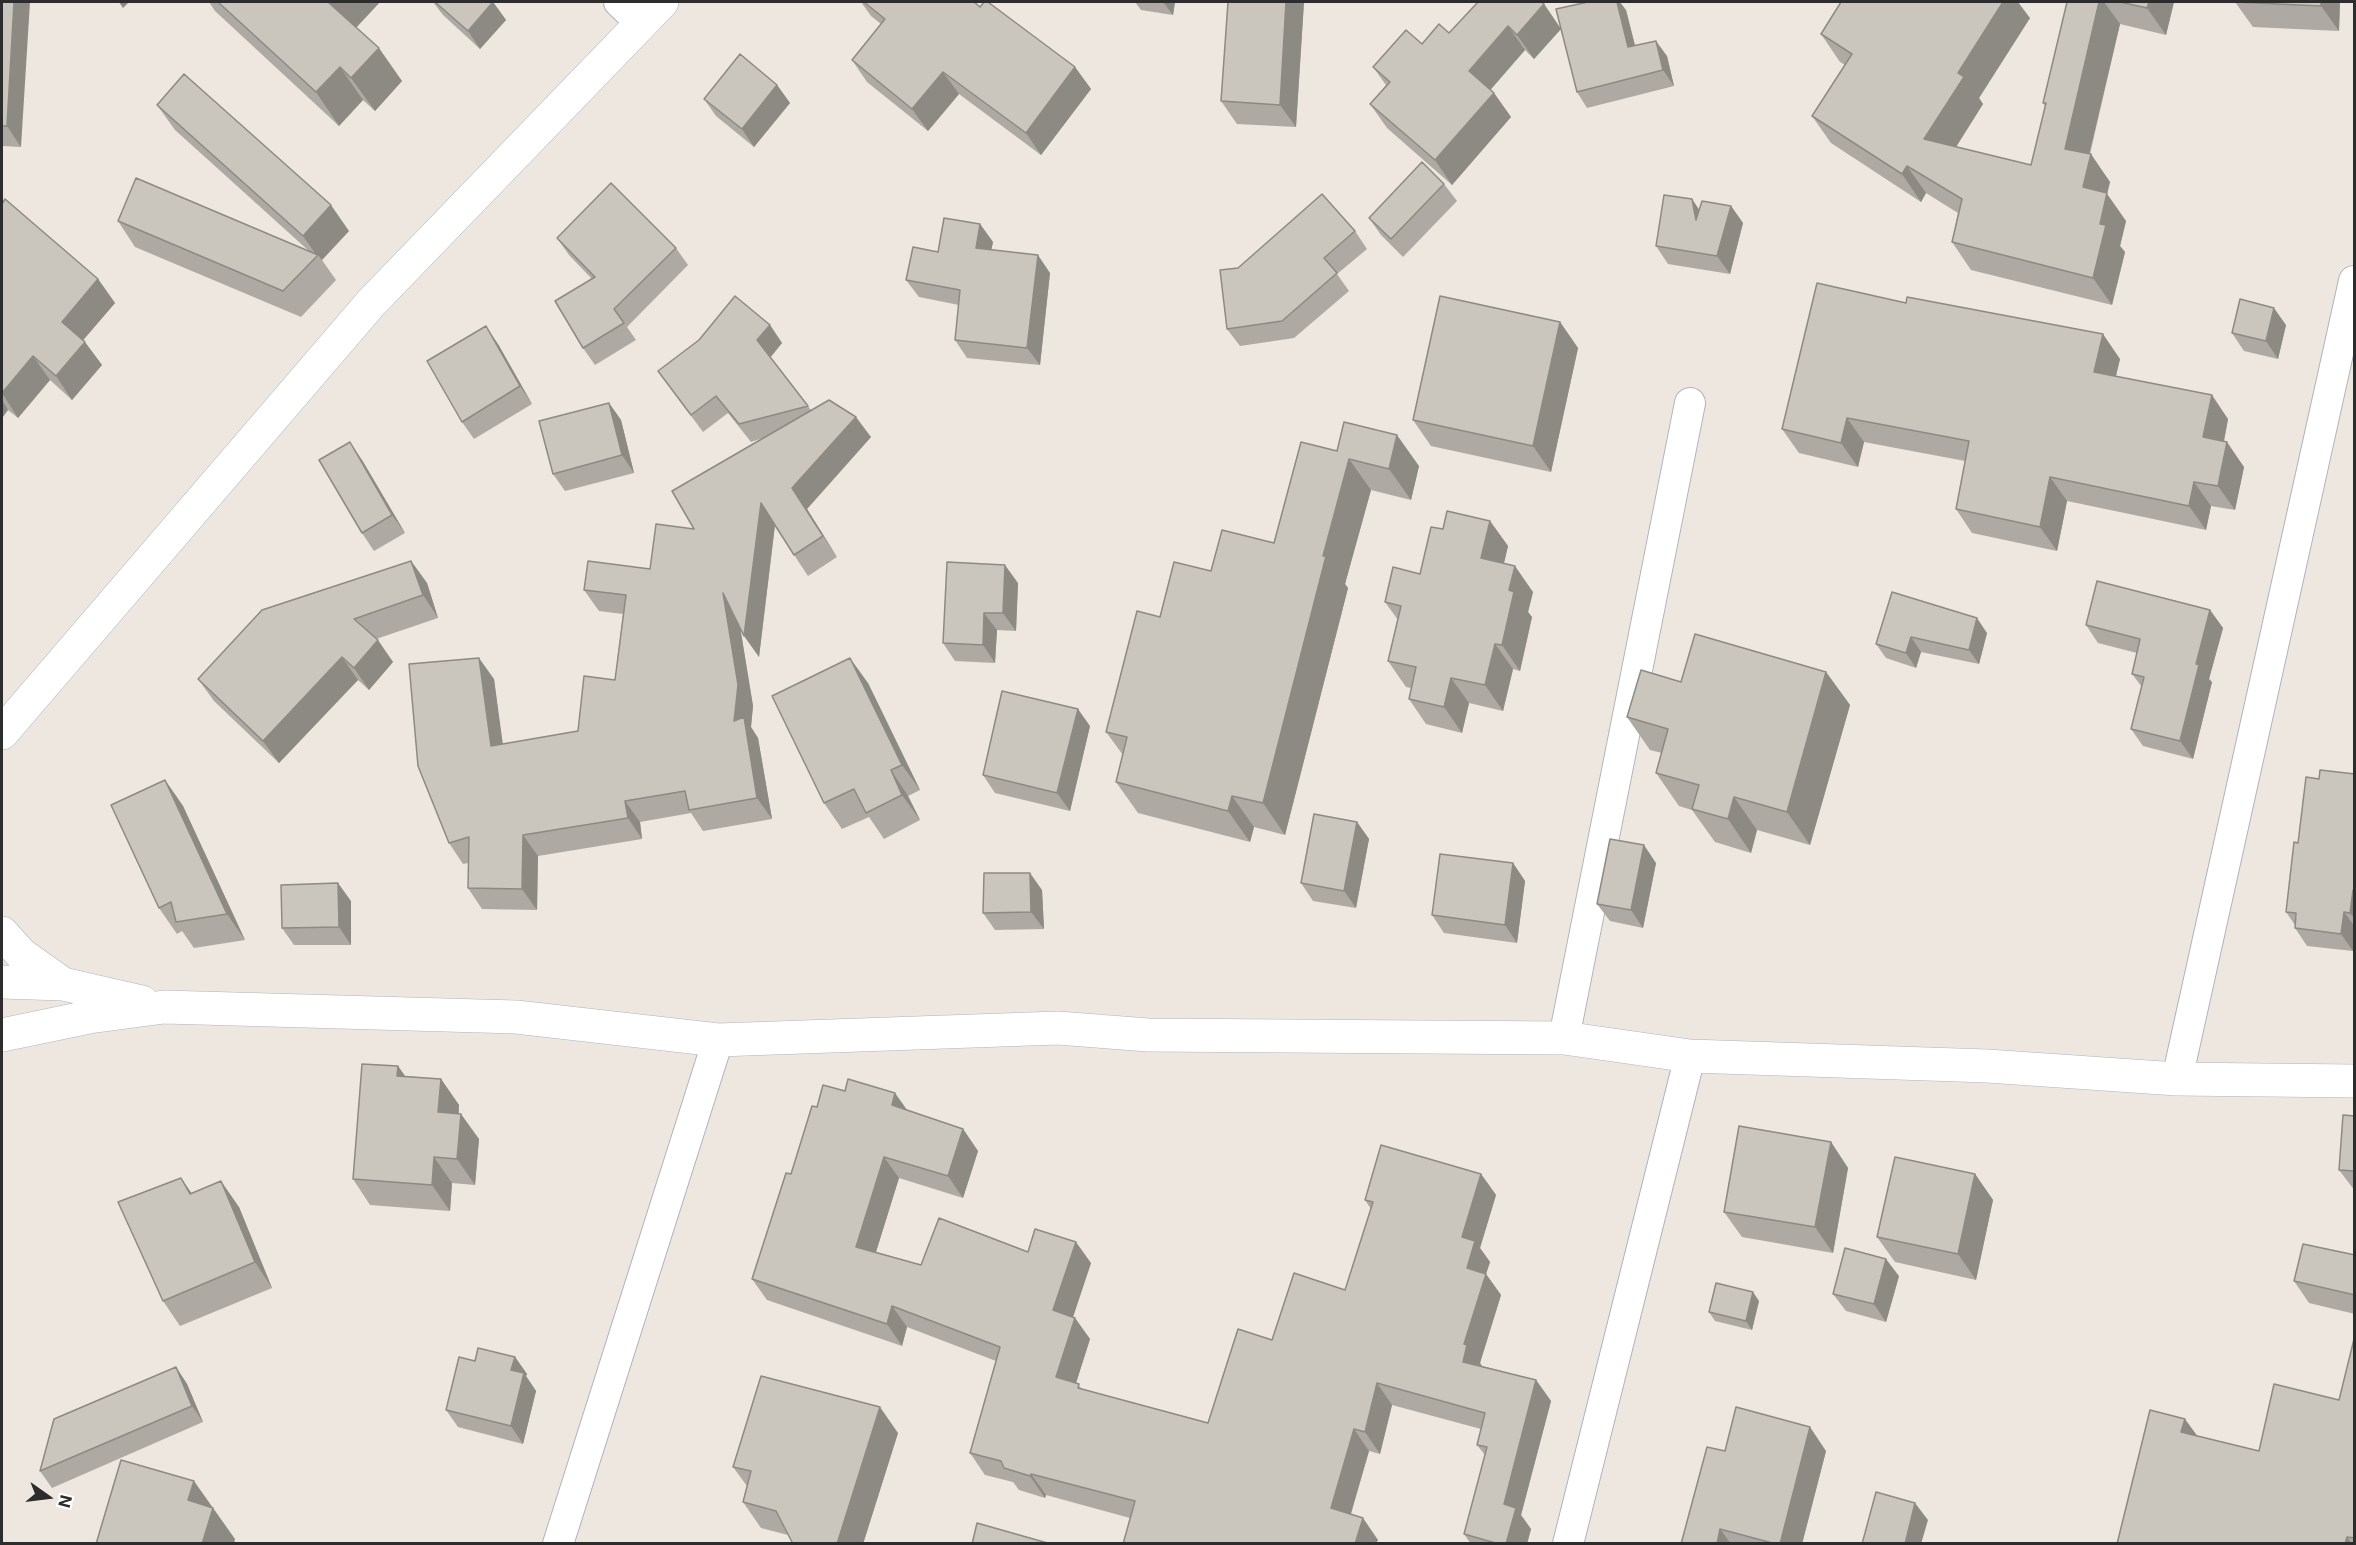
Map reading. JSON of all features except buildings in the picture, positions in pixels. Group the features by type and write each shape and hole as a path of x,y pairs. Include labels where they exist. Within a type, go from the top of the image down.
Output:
{"street":[{"path":"2,733 371,303 640,8"},
{"path":"2177,1079 2355,280"},
{"path":"1564,1038 1690,403"},
{"path":"2,933 22,955 63,984"},
{"path":"2,981 63,984 164,1007"},
{"path":"2,1035 89,1017 164,1007 516,1017 718,1040 1058,1028 1148,1035 1564,1038 1690,1056 1987,1066 2177,1079 2355,1081"},
{"path":"558,1544 718,1040"},
{"path":"1568,1544 1690,1056"}]}
